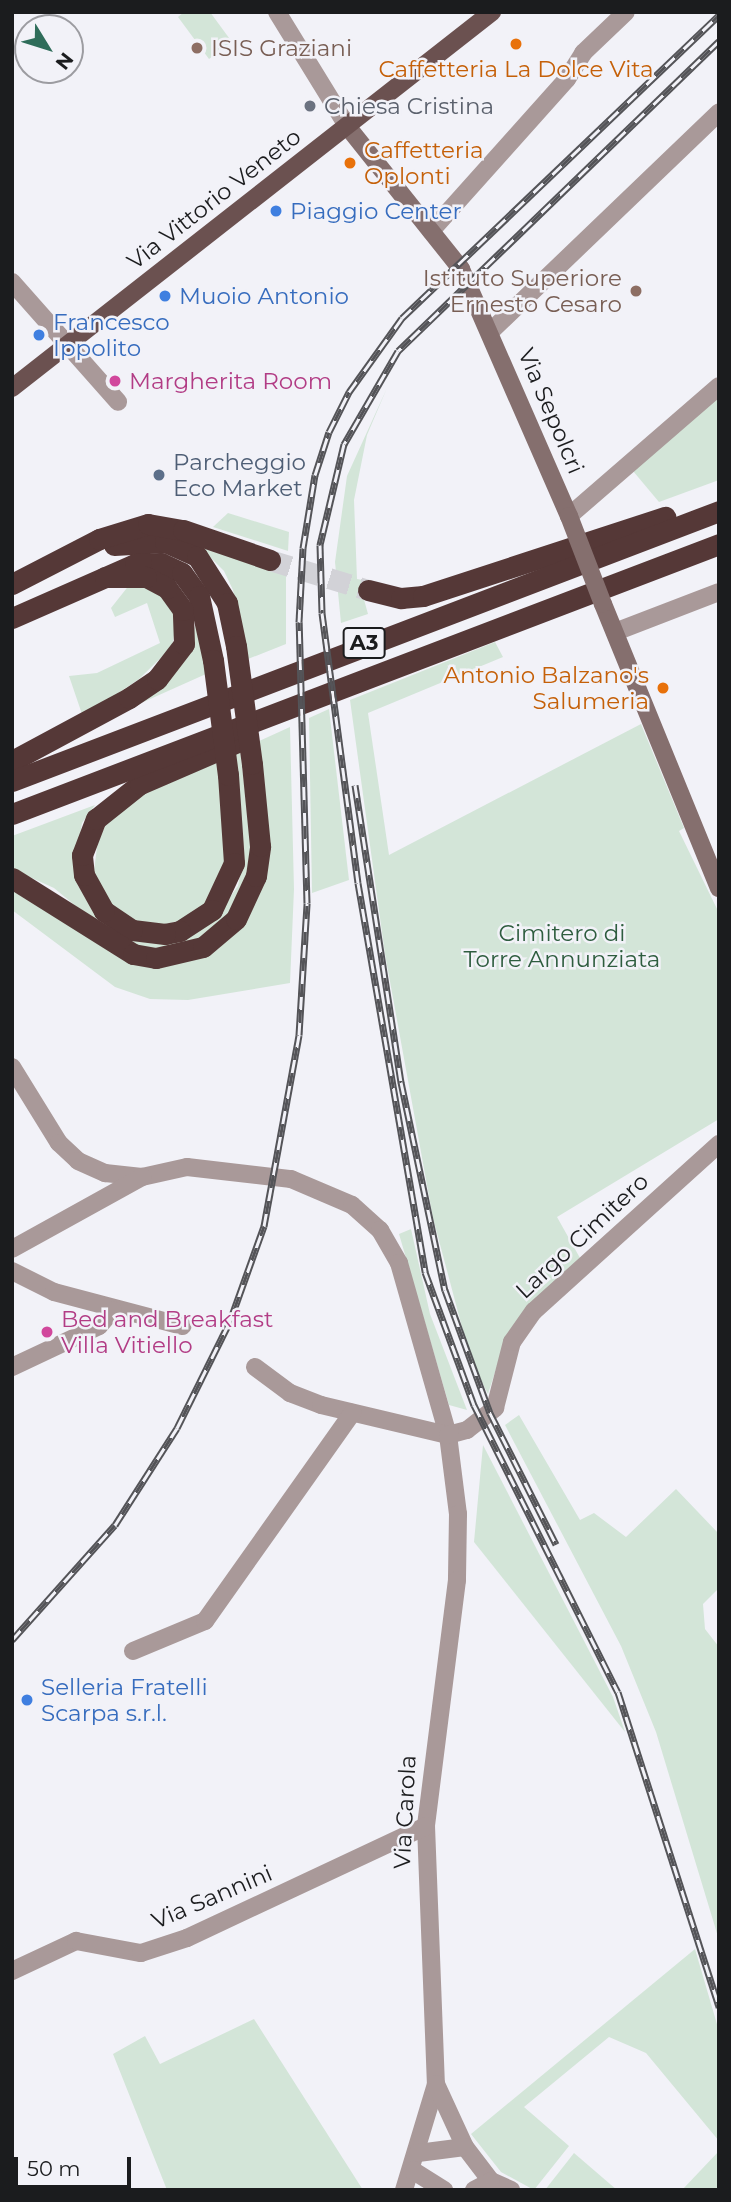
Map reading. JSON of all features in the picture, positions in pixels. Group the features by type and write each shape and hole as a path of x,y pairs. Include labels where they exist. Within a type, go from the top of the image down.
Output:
{"highway":[{"path":"368,590 401,598 423,596 603,535 719,508"},
{"name":"A3","path":"12,781 719,508"},
{"path":"13,584 65,560 99,539 148,524 184,530 270,560"},
{"path":"12,878 133,954 182,955 203,947 236,919 256,876 260,846 252,764 236,646 219,585 183,548 127,541 65,560"},
{"name":"A3","path":"12,814 314,696 719,544"},
{"path":"12,618 148,561 182,573 205,609 213,660 228,775 234,863 212,910 180,931 165,934 132,930 104,911 86,886 82,855 87,836 108,806 140,784 243,739 314,696"},
{"path":"12,761 148,685 184,644 183,610 167,589 146,577 105,577"}],"main road":[{"name":"Via Vittorio Veneto","path":"12,388 492,12"}],"street":[{"name":"Via Sepolcri","path":"278,12 348,126 461,269 491,331 569,516 719,888"},
{"path":"431,230 567,79 583,53 626,12"},
{"path":"491,331 719,112"},
{"path":"12,282 118,402"},
{"name":"Via Sepolcri","path":"569,516 719,386"},
{"path":"615,632 719,592"},
{"path":"12,1067 59,1143 78,1161 105,1173 142,1177"},
{"name":"Largo Cimitero","path":"448,1435 467,1430 495,1408 512,1342 534,1311 719,1144"},
{"name":"Via Carola","path":"142,1177 187,1167 264,1174 332,1192 369,1218 399,1262 448,1435 458,1514 457,1580 426,1826 436,2084 415,2161 404,2190"},
{"path":"12,1249 142,1177"},
{"path":"12,1270 23,1280 113,1310 183,1326"},
{"path":"12,1367 99,1326 113,1310"},
{"path":"255,1367 290,1393 352,1413 448,1435"},
{"path":"133,1651 205,1621 352,1413"},
{"name":"Via Sannini","path":"12,1971 76,1941 141,1953 187,1938 426,1826"},
{"path":"436,2084 465,2147 491,2181 511,2190"},
{"path":"444,2190 415,2161 465,2147"},
{"path":"474,2190 491,2181"}],"green space":[{"path":"184,12 210,12 232,42 209,59 178,17"},
{"path":"387,388 367,435 354,500 357,579 368,581 363,596 368,614 341,623 335,562 347,476"},
{"path":"719,396 719,480 659,502 633,471"},
{"path":"228,513 289,532 288,551 213,527"},
{"path":"196,543 286,569 286,644 248,659 233,590 224,571"},
{"path":"152,583 177,617 172,647 139,679 83,717 69,676 97,673 160,643 147,603 115,617 111,608 130,584"},
{"path":"196,620 206,674 110,717 192,640"},
{"name":"Cimitero di Torre Annunziata","path":"495,642 503,657 368,713 389,855 641,724 684,828 679,831 719,913 719,1119 557,1217 580,1258 505,1341 488,1394 471,1361 433,1218 385,954 350,700"},
{"path":"329,709 349,880 312,893 309,718"},
{"path":"290,727 294,889 290,983 188,1000 150,999 115,987 12,910 12,888 128,962 198,959 218,949 249,917 265,875 257,742"},
{"path":"240,748 251,845 247,877 239,900 213,931 181,946 146,949 112,936 54,888 12,869 12,836 95,805 82,823 75,866 78,886 106,924 128,937 212,922 238,886 242,864 233,757"},
{"path":"217,760 227,852 220,887 191,918 154,927 116,913 93,879 98,839 109,819 142,793"},
{"path":"411,1229 430,1314 467,1410 449,1405 399,1234"},
{"path":"519,1415 580,1520 594,1513 626,1537 676,1489 719,1534 719,1588 703,1604 705,1629 719,1647 719,1940 656,1732 621,1646 505,1425"},
{"path":"483,1445 613,1697 625,1732 474,1542"},
{"path":"695,1949 719,2031 719,2141 646,2053 609,2037 524,2107 569,2146 534,2190 501,2172 471,2134"},
{"path":"254,2019 363,2190 167,2190 113,2054 145,2036 160,2064"},
{"path":"719,2151 719,2190 682,2190"},
{"path":"574,2153 617,2190 545,2190"}],"tunnel":[{"path":"270,560 368,590"}],"railway":[{"path":"12,1640 115,1525 177,1428 230,1321 264,1226 299,1035 307,903 299,622 303,548 315,475 329,432 349,392 402,318 719,15"},
{"path":"719,41 398,351 344,444 320,545 322,613 358,883 425,1272 474,1405 618,1692 719,2007"},
{"path":"355,785 401,1082 445,1290 490,1413 556,1544"}],"place":[{"name":"Caffetteria La Dolce Vita","path":"516,44"},
{"name":"ISIS Graziani","path":"197,48"},
{"name":"Chiesa Cristina","path":"310,106"},
{"name":"Caffetteria Oplonti","path":"350,163"},
{"name":"Piaggio Center","path":"276,211"},
{"name":"Istituto Superiore Ernesto Cesaro","path":"636,291"},
{"name":"Muoio Antonio","path":"165,296"},
{"name":"Francesco Ippolito","path":"39,335"},
{"name":"Margherita Room","path":"115,381"},
{"name":"Parcheggio Eco Market","path":"159,475"},
{"name":"Antonio Balzano's Salumeria","path":"663,688"},
{"name":"Bed and Breakfast Villa Vitiello","path":"47,1332"},
{"name":"Selleria Fratelli Scarpa s.r.l.","path":"27,1700"}]}
